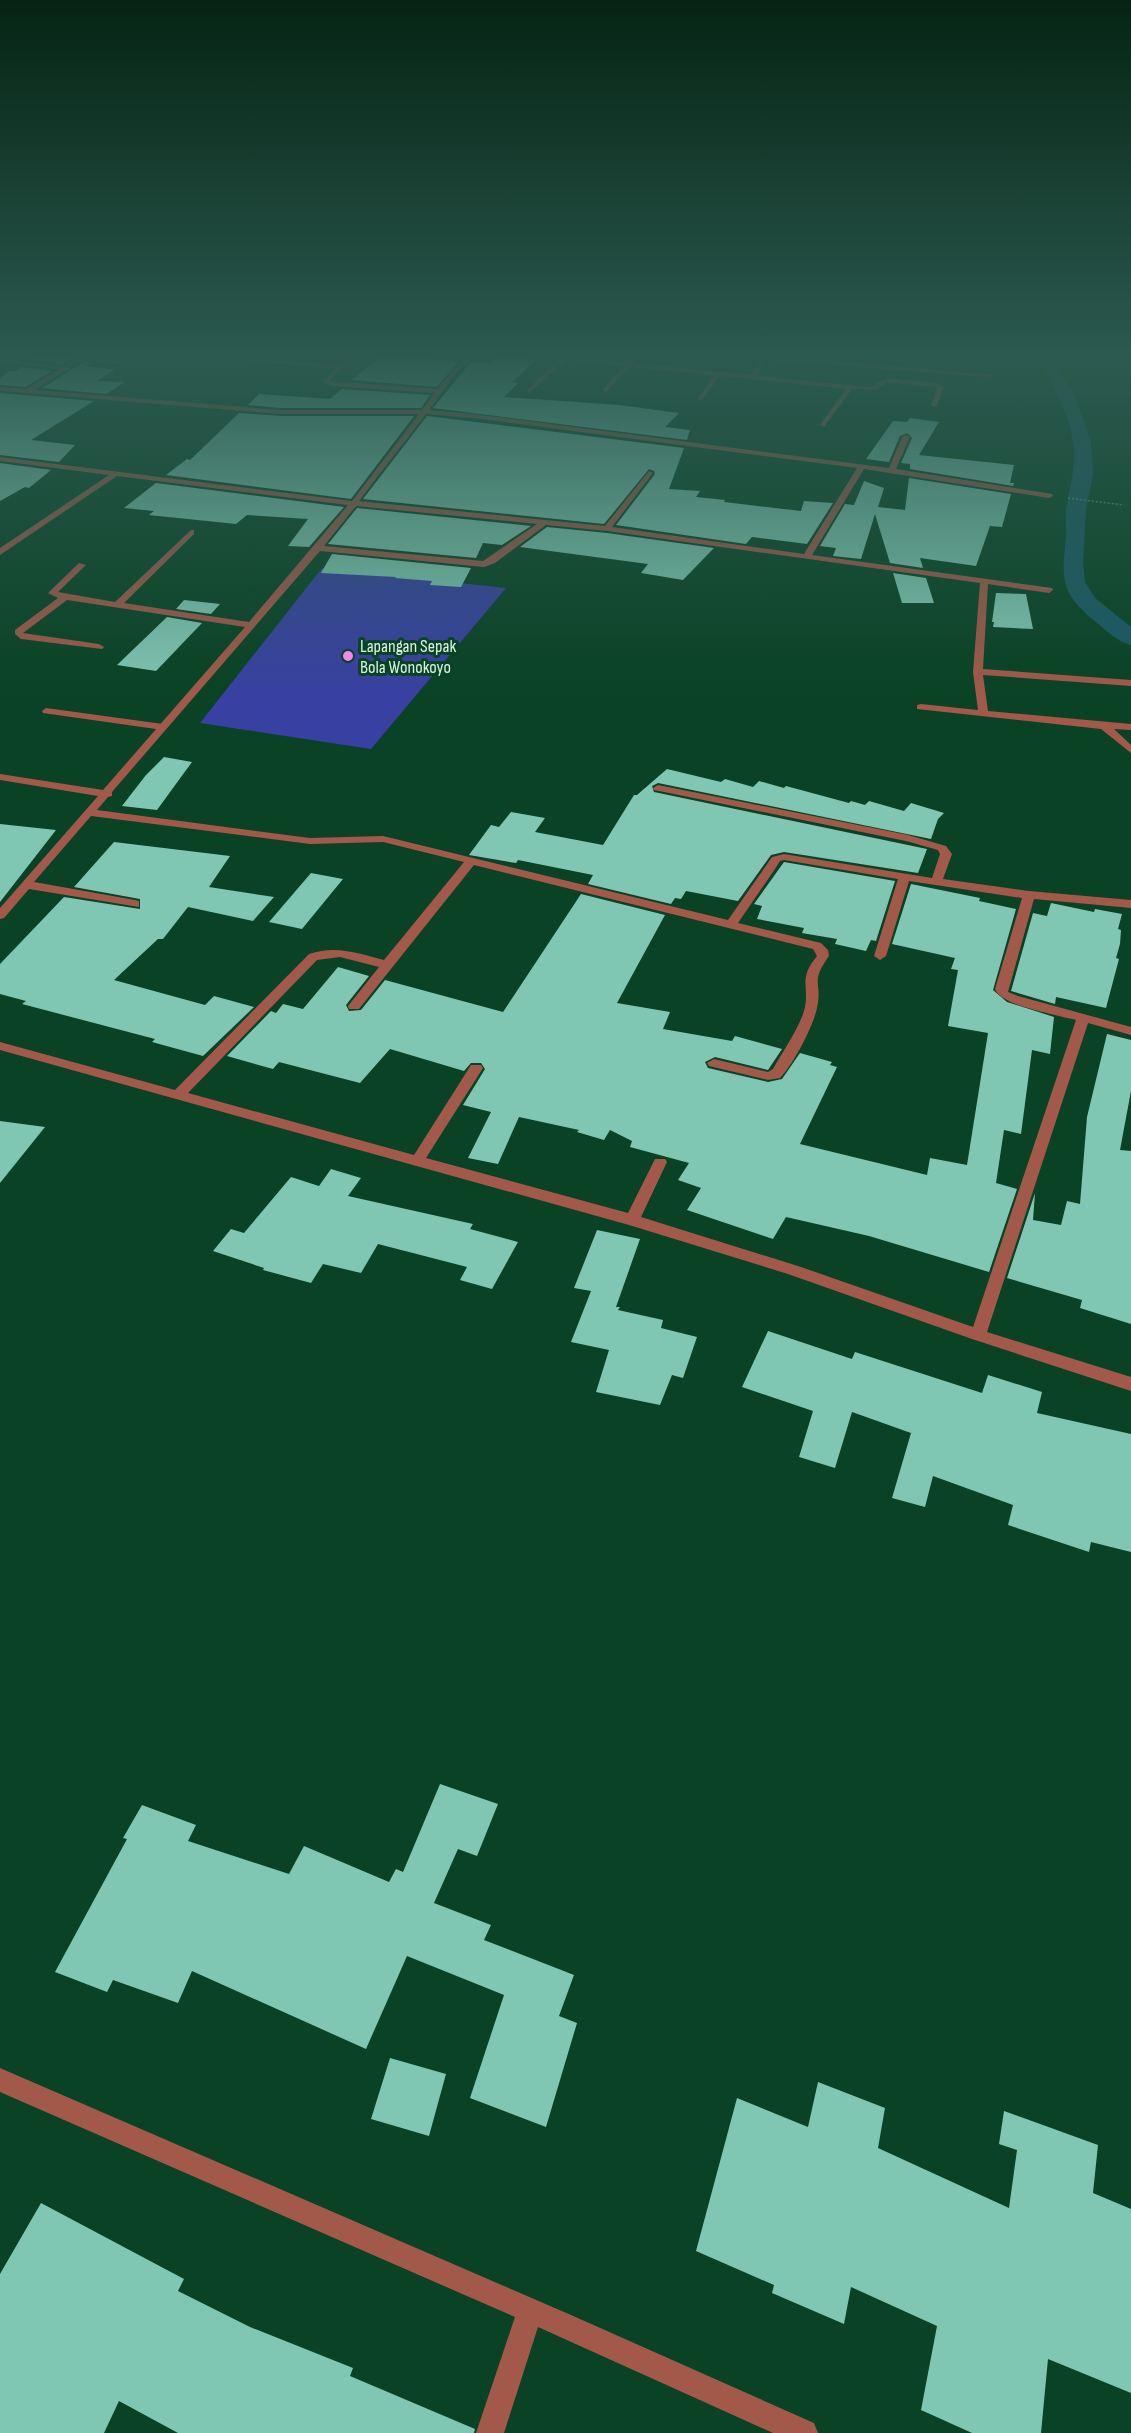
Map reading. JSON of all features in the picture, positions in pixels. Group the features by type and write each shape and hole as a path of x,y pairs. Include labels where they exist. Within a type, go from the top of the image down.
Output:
{"street":[{"path":"87,469 352,503 607,529 1049,590"},
{"path":"0,915 108,794 318,548 381,469"},
{"path":"807,556 860,469"},
{"path":"877,469 1049,496"},
{"path":"0,552 118,472"},
{"path":"607,529 649,473"},
{"path":"318,548 484,564 492,561 545,522"},
{"path":"118,604 191,531"},
{"path":"82,565 52,593 65,597 252,625"},
{"path":"983,713 978,672 984,581"},
{"path":"65,597 18,632 21,636 99,647"},
{"path":"978,672 1131,683"},
{"path":"921,707 1131,728"},
{"path":"1104,726 1131,750"},
{"path":"0,777 108,794"},
{"path":"658,788 936,844 946,854 936,882"},
{"path":"91,813 299,840 383,839 734,924 817,946 822,950 823,956 809,976 811,1009 775,1075 768,1076 714,1063"},
{"path":"734,924 770,867 776,859 784,857 1029,895 1131,904"},
{"path":"354,1006 472,860"},
{"path":"880,956 905,877"},
{"path":"28,885 135,904"},
{"path":"1029,895 1001,989 1003,994 1013,999 1131,1031"},
{"path":"177,1095 312,957 330,952 387,965"},
{"path":"978,1335 1083,1018"},
{"path":"0,1047 632,1220 793,1270 978,1335 1131,1384"},
{"path":"417,1162 476,1068"},
{"path":"632,1220 660,1162"},
{"path":"0,2080 804,2433"},
{"path":"490,2433 530,2311"}],"lane":[{"path":"46,711 163,727"}],"path":[{"path":"1092,501 1124,505"}],"shaded area":[{"name":"Lapangan Sepak Bola Wonokoyo","path":"322,568 506,588 371,749 200,723"}],"building":[{"path":"0,469 51,470 29,488 25,487 0,501"},
{"path":"174,469 374,469 351,499 166,475"},
{"path":"386,469 676,469 669,489 700,491 696,497 801,511 804,501 833,503 807,544 752,537 746,544 616,525 655,474 649,469 604,524 363,499"},
{"path":"910,469 1013,469 1010,483 1014,483 1013,486"},
{"path":"909,478 1011,494 1002,527 990,526 976,566 920,558 923,568 890,563 875,514 861,559 833,556 836,548 820,546 845,504 854,505 864,481 884,488 878,507 905,510"},
{"path":"156,483 344,507 309,547 288,546 308,519 247,515 236,524 149,515 154,511 124,508"},
{"path":"357,508 531,526 502,545 483,543 476,558 328,544"},
{"path":"547,527 714,548 683,580 641,573 648,564 520,547"},
{"path":"332,554 471,568 461,587 430,585 432,581 396,577 321,573"},
{"path":"893,573 926,578 934,603 902,603"},
{"path":"996,593 1026,594 1033,629 993,627"},
{"path":"184,600 220,604 211,614 176,609"},
{"path":"167,617 202,623 156,671 117,665"},
{"path":"164,757 192,762 157,810 122,806 146,775"},
{"path":"667,769 721,782 725,779 753,787 759,781 784,788 786,786 849,803 851,801 865,805 869,801 904,811 911,803 944,813 938,819 931,839 658,783 652,786 654,792 927,849 918,873 784,852 771,855 738,901 686,891 681,899 675,898 671,904 588,884 593,875 518,860 516,863 469,855 491,825 499,827 511,812 545,818 535,832 603,845 634,795 637,795"},
{"path":"0,824 56,830 0,902"},
{"path":"114,842 230,856 209,887 274,897 253,921 188,907 163,939 158,939 114,980 205,1005 214,996 254,1007 203,1056 152,1042 155,1039 22,1004 26,1001 0,994 0,964 64,897 140,909 140,899 74,887"},
{"path":"784,862 895,881 876,941 871,940 866,951 835,944 837,939 802,933 804,928 757,919 762,906 754,904"},
{"path":"311,873 343,879 302,929 269,922"},
{"path":"911,884 980,898 979,901 1016,909 993,990 1007,1002 1054,1017 1050,1054 1032,1050 1021,1134 1004,1130 996,1183 1017,1189 989,1272 869,1236 786,1217 773,1239 687,1210 701,1188 678,1180 689,1163 630,1147 632,1141 610,1130 604,1140 577,1132 579,1130 519,1117 498,1164 468,1158 491,1112 463,1105 485,1069 481,1063 471,1063 464,1071 390,1049 360,1083 279,1062 273,1069 227,1056 271,1011 276,1013 283,1004 303,1009 338,967 369,976 346,1005 349,1011 361,1010 385,980 503,1012 581,894 665,915 617,1003 670,1012 663,1029 732,1041 735,1036 782,1049 768,1070 715,1057 705,1062 708,1068 768,1082 782,1079 800,1053 832,1062 830,1065 837,1067 800,1144 927,1175 930,1158 967,1165 988,1033 948,1026 958,970 951,969 955,958 892,944"},
{"path":"1051,903 1094,912 1095,909 1122,914 1118,929 1121,930 1120,944 1116,958 1119,959 1106,1008 1056,997 1055,1004 1011,991 1033,913 1047,916"},
{"path":"1107,1034 1131,1040 1131,1091 1120,1150 1131,1151 1131,1324 1080,1308 1082,1300 1007,1278 1035,1193 1033,1220 1061,1225 1067,1201 1080,1204 1087,1117"},
{"path":"0,1121 45,1127 0,1183"},
{"path":"331,1169 361,1178 348,1196 473,1224 470,1229 518,1242 492,1289 460,1280 467,1267 378,1244 361,1273 323,1264 311,1283 263,1270 264,1268 213,1251 231,1229 244,1233 291,1177 319,1186"},
{"path":"597,1230 640,1239 616,1307 620,1307 618,1310 663,1320 661,1328 697,1337 683,1378 672,1375 660,1405 596,1392 609,1350 571,1342 591,1291 574,1288"},
{"path":"768,1331 852,1359 855,1352 982,1393 988,1375 1042,1392 1037,1413 1131,1434 1131,1552 1091,1542 1089,1552 1008,1525 1013,1505 933,1476 925,1507 892,1498 911,1433 852,1412 835,1468 799,1457 813,1411 742,1387"},
{"path":"440,1784 498,1804 477,1856 458,1849 434,1903 491,1925 484,1940 574,1975 559,2016 577,2023 546,2127 470,2098 504,1995 407,1956 366,2049 192,1971 178,2003 113,1980 107,1992 55,1972 127,1839 123,1838 142,1805 196,1825 188,1841 289,1874 304,1846 389,1882 396,1869 403,1872"},
{"path":"390,2058 446,2074 429,2136 371,2119"},
{"path":"818,2082 885,2108 878,2148 1009,2208 1017,2150 999,2144 1004,2111 1098,2145 1093,2193 1131,2209 1131,2393 1048,2359 1041,2433 972,2433 921,2410 937,2326 851,2287 844,2324 772,2293 774,2285 696,2251 737,2098 808,2127"},
{"path":"41,2203 184,2279 178,2291 250,2327 353,2368 350,2376 475,2429 474,2433 178,2433 119,2401 104,2433 0,2433 0,2274"}],"waterway":[{"path":"1083,469 1076,509 1073,576 1077,588 1088,603 1131,638"}],"place":[{"name":"Lapangan Sepak Bola Wonokoyo","path":"348,656"}]}
